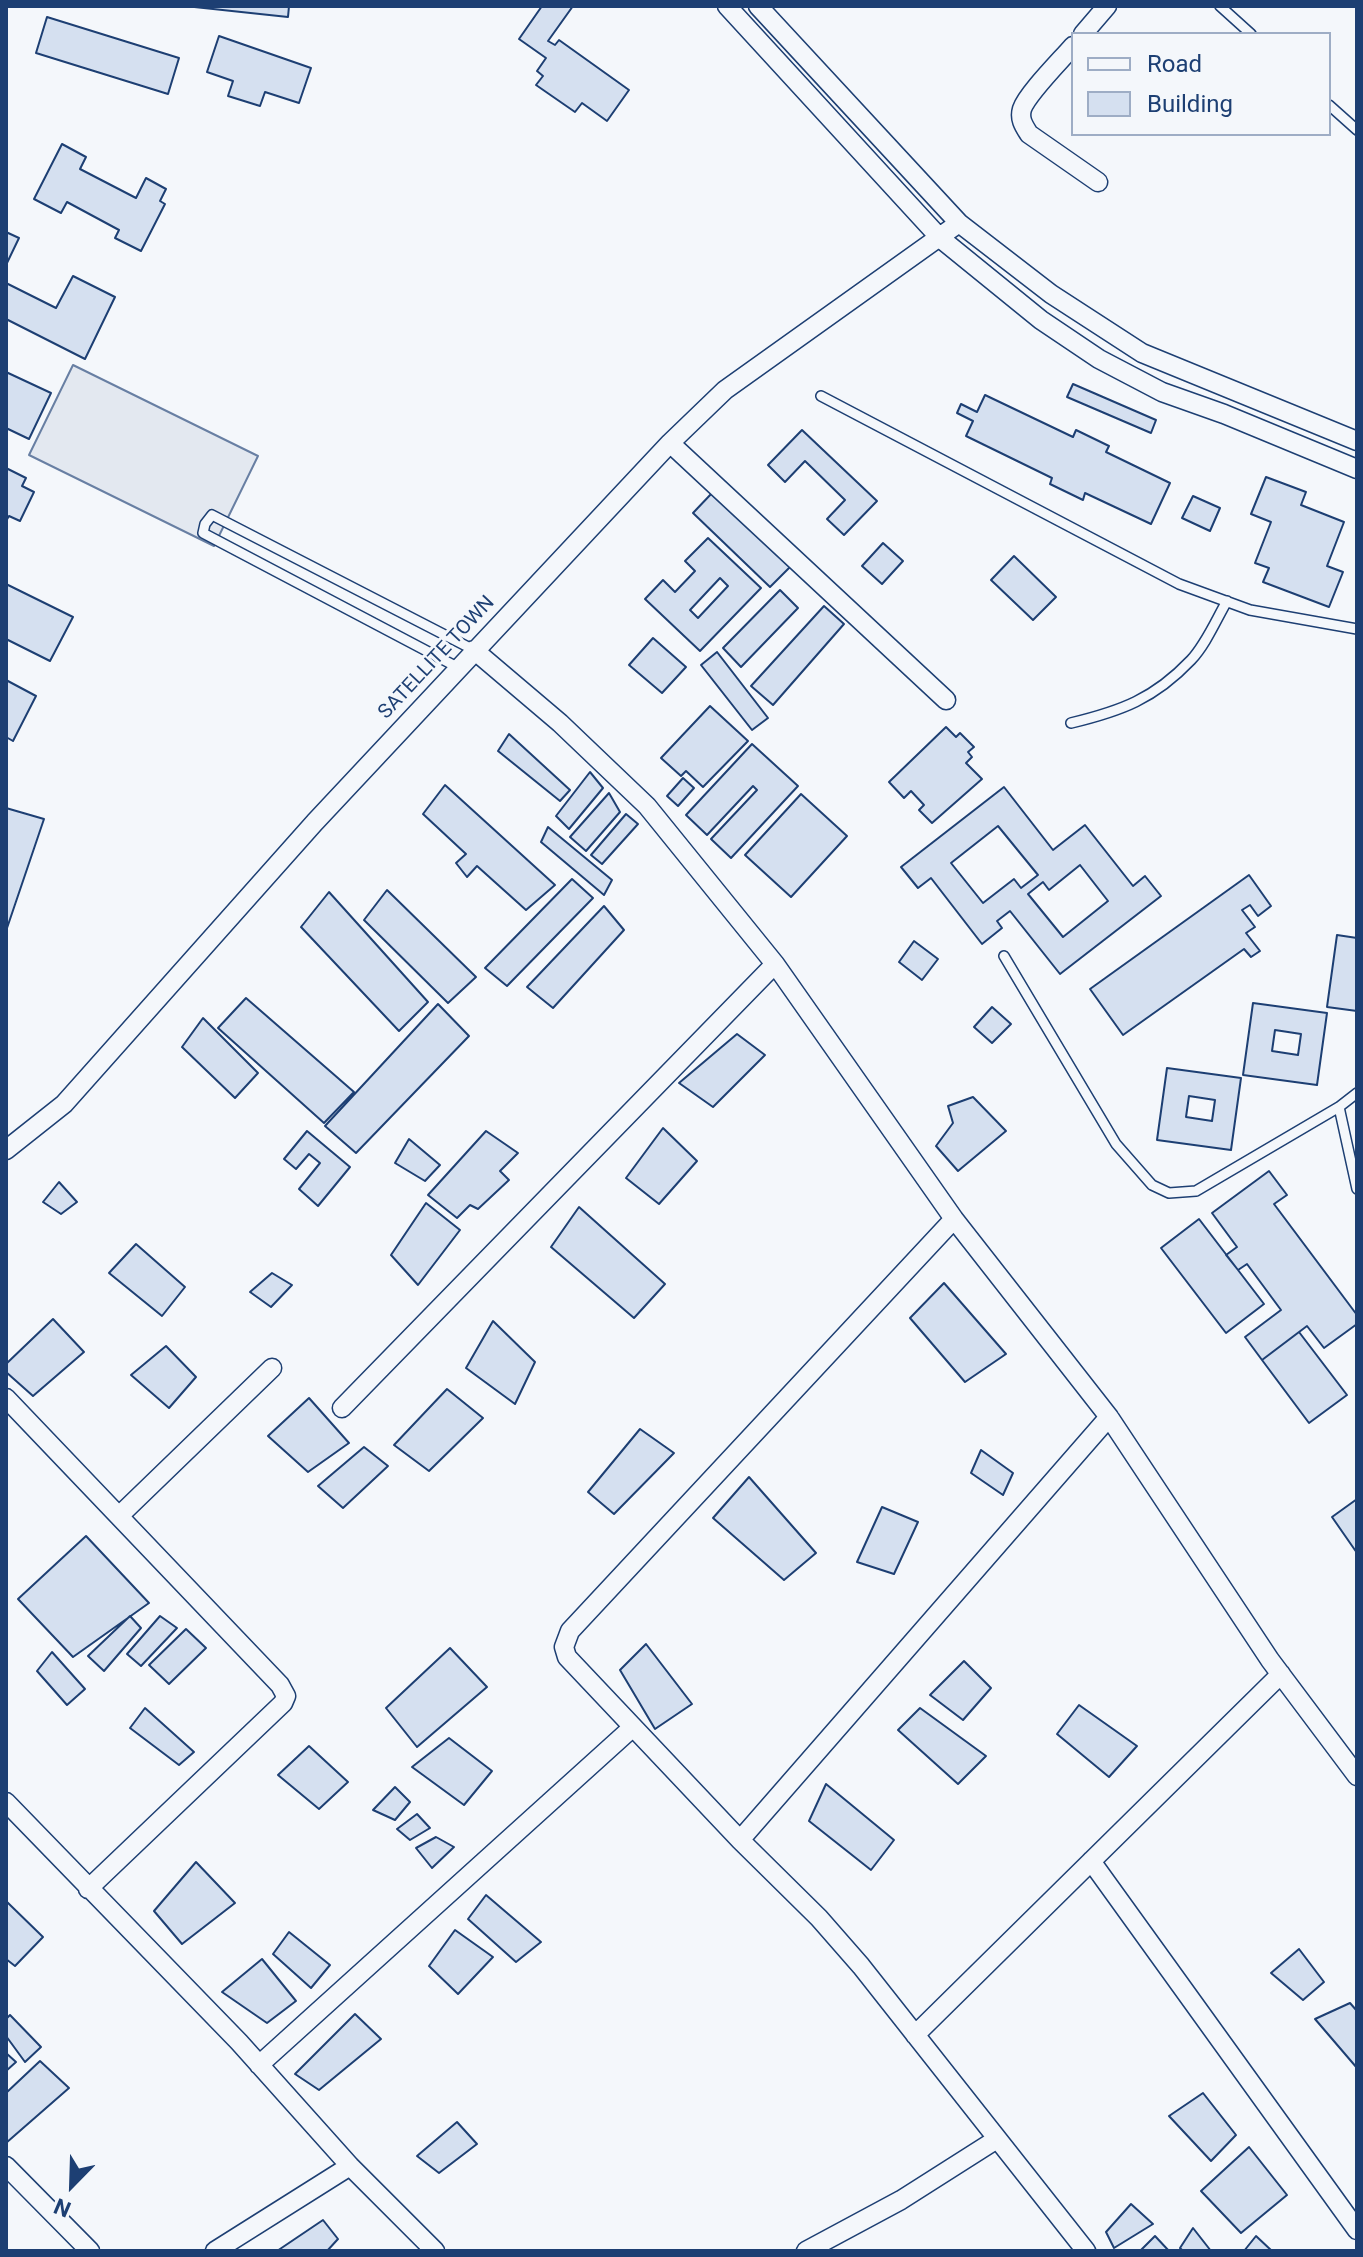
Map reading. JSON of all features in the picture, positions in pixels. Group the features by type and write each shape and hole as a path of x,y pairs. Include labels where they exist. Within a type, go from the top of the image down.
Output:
{"street":[{"path":"727,6 940,238 1041,320 1099,359 1162,392 1357,469"},
{"path":"758,6 959,223 1051,294 1142,353 1357,441"},
{"path":"1085,32 1107,6"},
{"path":"1071,48 1029,98 1022,109 1022,123 1029,134 1098,182"},
{"name":"SATELLITE TOWN","path":"6,1150 64,1104 315,822 670,443 725,390 959,223"},
{"path":"670,443 946,700"},
{"path":"474,650 560,723 647,806 775,964 954,1219 1109,1417 1281,1674 1357,1776"},
{"path":"342,1408 775,964"},
{"path":"954,1219 570,1631 564,1647 567,1657 740,1840 819,1918 1086,2251"},
{"path":"119,1516 272,1368"},
{"path":"6,1398 280,1685 286,1696 283,1703 88,1889"},
{"path":"740,1840 1109,1417"},
{"path":"915,2035 1281,1674"},
{"path":"259,2065 633,1727"},
{"path":"6,1802 259,2065 350,2166 435,2251"},
{"path":"1091,1861 1357,2230"},
{"path":"806,2251 901,2200 997,2139"},
{"path":"6,2166 90,2251"},
{"path":"215,2251 350,2166"}],"lane":[{"path":"1220,6 1249,32"},
{"path":"1331,107 1357,130"},
{"path":"821,396 1179,584 1250,610 1357,629"},
{"path":"459,668 203,533 205,524 212,515 474,650"},
{"path":"1071,723 1116,712 1148,697 1192,659 1227,601"},
{"path":"1004,956 1116,1144 1152,1185 1169,1193 1196,1191 1339,1107 1357,1093"},
{"path":"1339,1107 1357,1189"}],"shaded area":[{"path":"73,365 258,456 214,546 29,455"}],"building":[{"path":"185,6 289,6 288,17"},
{"path":"542,6 573,6 548,41 555,45 559,40 629,90 607,121 582,103 575,112 536,85 543,76 537,71 546,58 519,39"},
{"path":"47,17 179,58 168,94 36,53"},
{"path":"219,36 311,68 299,103 265,92 260,106 228,96 233,81 207,72"},
{"path":"62,144 86,157 80,169 136,198 146,178 166,189 160,201 165,204 141,251 115,238 119,230 67,202 61,213 34,199"},
{"path":"6,232 19,238 6,265"},
{"path":"73,276 115,297 85,359 6,319 6,283 56,308"},
{"path":"6,372 51,393 29,439 6,428"},
{"path":"1073,384 1156,420 1151,433 1067,397"},
{"path":"985,395 1073,437 1076,430 1109,446 1106,452 1170,483 1151,524 1085,493 1083,500 1050,484 1052,478 966,436 973,421 957,413 961,404 977,412"},
{"path":"802,430 877,501 844,535 827,519 845,500 805,461 785,482 768,465"},
{"path":"6,468 26,478 22,486 34,492 20,521 9,516 6,521"},
{"path":"1266,477 1306,492 1301,505 1344,522 1327,566 1343,572 1329,607 1263,582 1269,568 1255,563 1271,522 1251,514"},
{"path":"712,493 790,567 770,587 693,513"},
{"path":"1193,496 1220,508 1210,531 1182,518"},
{"path":"708,538 761,588 700,651 645,599 663,580 675,592 695,571 685,561","holes":["720,578 728,586 698,618 690,610"]},
{"path":"883,543 903,561 882,584 862,566"},
{"path":"1014,556 1056,597 1033,620 991,580"},
{"path":"6,584 73,617 50,661 6,639"},
{"path":"780,590 798,608 741,667 723,648"},
{"path":"824,606 844,624 773,705 751,686"},
{"path":"653,638 686,667 662,693 629,665"},
{"path":"717,652 768,718 752,730 701,665"},
{"path":"6,680 36,696 13,741 6,737"},
{"path":"710,706 748,741 703,787 686,771 681,776 661,758"},
{"path":"946,727 956,737 960,733 974,747 968,752 972,757 966,763 982,779 932,823 919,810 924,805 911,791 904,798 889,782"},
{"path":"509,734 570,790 560,801 498,751"},
{"path":"752,744 798,786 731,858 711,839 757,790 753,786 707,835 686,815"},
{"path":"590,772 603,788 569,829 556,816"},
{"path":"683,778 694,788 678,806 667,796"},
{"path":"445,785 555,885 526,910 477,866 467,877 456,863 466,854 423,814"},
{"path":"1004,787 1053,850 1085,825 1133,886 1145,876 1161,896 1060,974 1010,911 997,921 1002,928 982,944 931,878 918,888 901,867","holes":["998,826 1038,875 1021,888 1014,879 983,903 951,863","1080,865 1108,901 1063,937 1028,894 1043,882 1049,890"]},
{"path":"609,793 620,812 586,851 570,837"},
{"path":"801,794 847,836 791,897 745,855"},
{"path":"6,808 44,819 6,931 7,837"},
{"path":"626,814 638,824 602,864 591,855"},
{"path":"548,827 612,880 604,895 541,842"},
{"path":"1249,875 1271,906 1258,916 1250,905 1242,910 1255,927 1246,933 1260,951 1251,957 1244,949 1123,1035 1090,989"},
{"path":"572,879 593,898 507,986 485,968"},
{"path":"387,890 476,977 448,1003 364,920"},
{"path":"329,892 428,1002 399,1031 301,927"},
{"path":"604,906 624,930 553,1008 527,987"},
{"path":"1337,935 1357,938 1357,1011 1327,1007"},
{"path":"914,941 938,959 922,980 899,962"},
{"path":"246,998 354,1092 324,1123 218,1028"},
{"path":"1253,1003 1327,1013 1317,1085 1243,1075","holes":["1275,1030 1301,1034 1298,1055 1272,1051"]},
{"path":"438,1004 469,1036 356,1153 325,1126"},
{"path":"992,1007 1011,1024 992,1043 974,1027"},
{"path":"203,1018 258,1073 235,1098 182,1047"},
{"path":"737,1034 765,1055 713,1107 679,1083"},
{"path":"1167,1068 1241,1078 1231,1150 1157,1140","holes":["1189,1096 1215,1100 1212,1121 1186,1117"]},
{"path":"973,1097 1006,1131 958,1171 936,1146 953,1123 948,1106"},
{"path":"663,1128 697,1161 659,1204 626,1178"},
{"path":"307,1131 350,1167 318,1206 299,1189 320,1163 309,1154 296,1169 284,1159"},
{"path":"486,1131 518,1153 500,1171 509,1180 478,1209 470,1205 457,1218 428,1195"},
{"path":"409,1139 440,1165 425,1181 395,1163"},
{"path":"1269,1171 1287,1195 1274,1204 1357,1315 1357,1324 1324,1348 1307,1326 1262,1360 1245,1337 1281,1310 1247,1264 1238,1270 1226,1255 1237,1247 1212,1213"},
{"path":"59,1182 77,1202 61,1214 43,1202"},
{"path":"426,1203 460,1230 418,1285 391,1255"},
{"path":"579,1207 665,1284 634,1318 551,1247"},
{"path":"1199,1219 1264,1304 1226,1333 1161,1248"},
{"path":"136,1244 185,1287 162,1316 109,1273"},
{"path":"272,1273 292,1285 271,1307 250,1292"},
{"path":"944,1283 1006,1354 965,1382 910,1318"},
{"path":"53,1319 84,1352 33,1396 6,1372 6,1364"},
{"path":"493,1321 535,1362 515,1404 466,1368"},
{"path":"1299,1332 1347,1395 1309,1423 1262,1360"},
{"path":"166,1346 196,1377 169,1408 131,1375"},
{"path":"447,1389 483,1418 429,1471 394,1445"},
{"path":"309,1398 349,1443 308,1472 268,1436"},
{"path":"640,1429 674,1453 614,1514 588,1492"},
{"path":"364,1447 388,1466 343,1508 318,1486"},
{"path":"981,1450 1013,1473 1003,1495 971,1473"},
{"path":"749,1477 816,1553 784,1580 713,1518"},
{"path":"1357,1499 1357,1553 1332,1517"},
{"path":"882,1507 918,1522 894,1574 857,1562"},
{"path":"86,1536 149,1603 73,1657 18,1599"},
{"path":"130,1616 141,1628 104,1671 88,1656"},
{"path":"160,1616 177,1628 141,1666 127,1654"},
{"path":"186,1629 206,1648 169,1684 149,1665"},
{"path":"646,1644 692,1704 655,1729 620,1670"},
{"path":"450,1648 487,1687 417,1747 386,1708"},
{"path":"52,1652 85,1689 67,1705 37,1671"},
{"path":"964,1661 991,1688 963,1720 930,1695"},
{"path":"1079,1705 1137,1746 1109,1777 1057,1734"},
{"path":"145,1708 194,1752 179,1765 130,1728"},
{"path":"920,1708 986,1756 958,1784 898,1730"},
{"path":"449,1738 492,1771 464,1805 412,1767"},
{"path":"309,1746 348,1782 319,1809 278,1775"},
{"path":"826,1784 894,1840 871,1870 809,1821"},
{"path":"395,1787 410,1802 395,1820 373,1810"},
{"path":"417,1814 430,1828 410,1840 397,1829"},
{"path":"436,1837 454,1847 432,1868 416,1848"},
{"path":"196,1862 235,1903 182,1944 154,1911"},
{"path":"486,1895 541,1942 516,1962 468,1919"},
{"path":"6,1901 43,1937 15,1966 6,1959"},
{"path":"455,1930 493,1957 458,1994 429,1966"},
{"path":"289,1932 330,1965 311,1988 273,1954"},
{"path":"1299,1949 1324,1982 1303,2000 1271,1973"},
{"path":"262,1959 296,2001 267,2023 222,1992"},
{"path":"1350,2003 1357,2011 1357,2068 1315,2019"},
{"path":"355,2014 381,2039 319,2090 295,2074"},
{"path":"10,2015 41,2047 25,2062 6,2036 6,2019"},
{"path":"6,2053 16,2062 6,2071"},
{"path":"40,2061 69,2088 6,2143 6,2093"},
{"path":"1203,2093 1236,2135 1211,2161 1169,2116"},
{"path":"457,2122 477,2144 439,2173 417,2156"},
{"path":"1249,2147 1287,2195 1241,2233 1201,2191"},
{"path":"1131,2204 1153,2224 1114,2248 1106,2232"},
{"path":"323,2220 338,2239 327,2251 277,2251"},
{"path":"1193,2228 1211,2251 1183,2251 1180,2248"},
{"path":"1155,2236 1169,2251 1140,2251"},
{"path":"1256,2236 1272,2251 1244,2251"}]}
